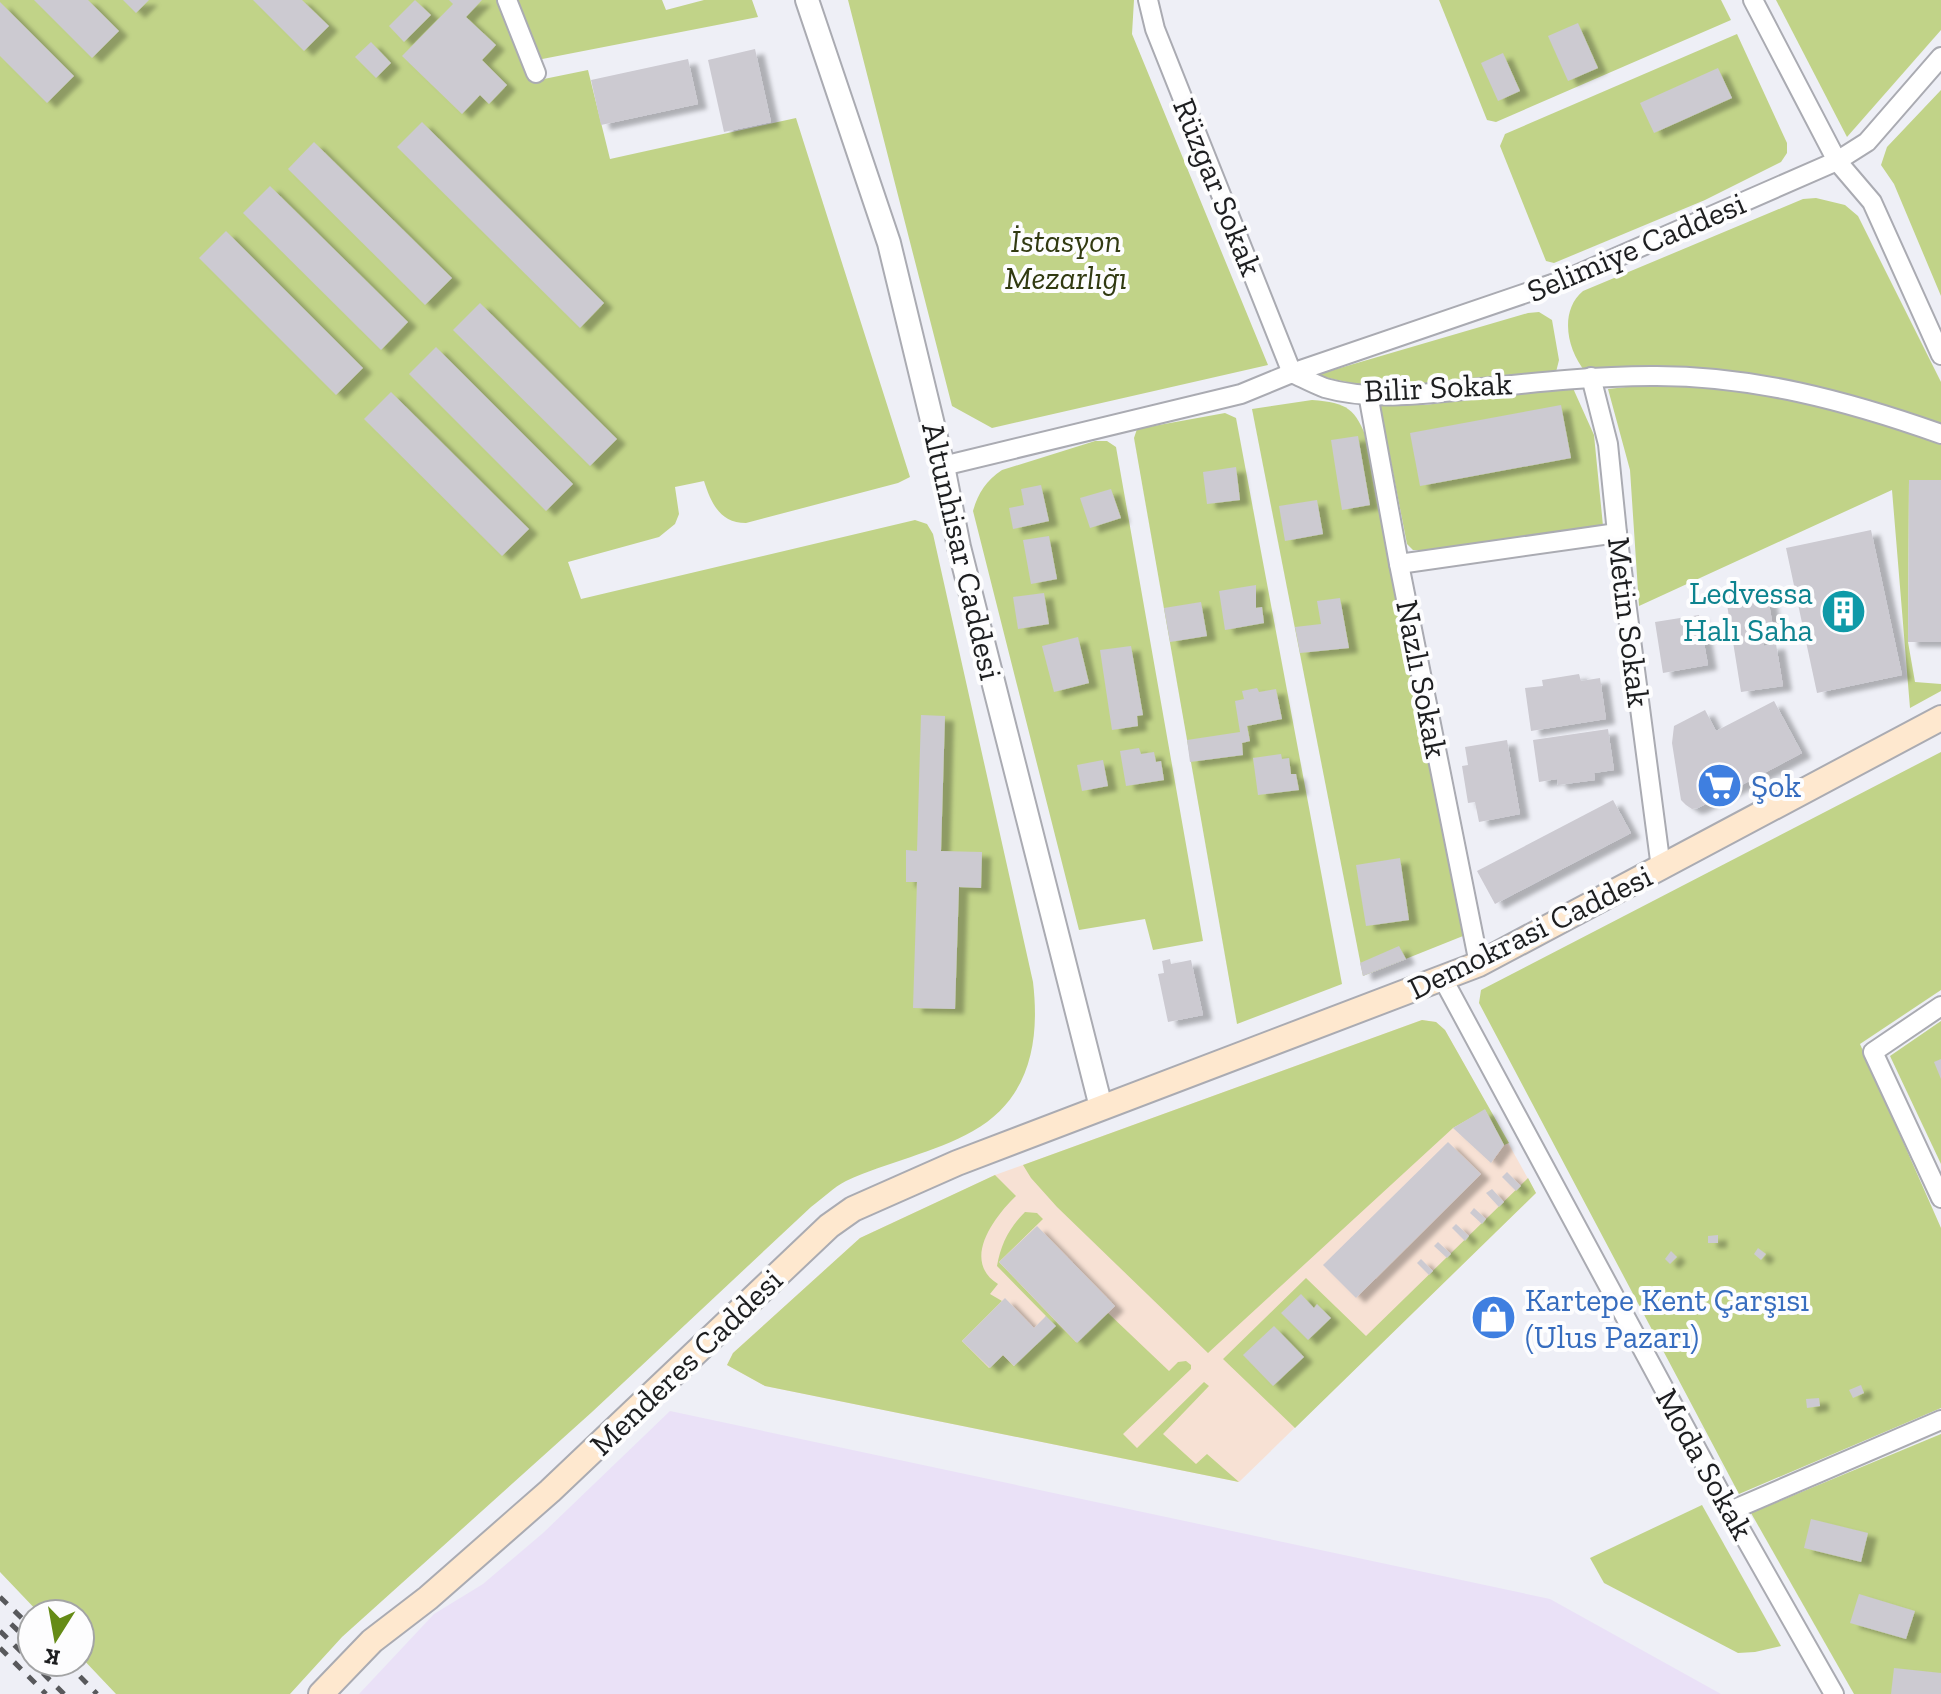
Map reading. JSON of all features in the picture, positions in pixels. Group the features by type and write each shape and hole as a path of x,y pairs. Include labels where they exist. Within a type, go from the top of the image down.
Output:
{"main road":[{"name":"Demokrasi Caddesi","path":"1101,1107 1479,964 1941,718"},
{"name":"Menderes Caddesi","path":"321,1694 372,1641 428,1598 550,1491 829,1226 853,1209 957,1163 1101,1107"}],"street":[{"path":"507,0 536,73"},
{"name":"Altunhisar Caddesi","path":"807,0 889,243 963,562 1101,1107"},
{"name":"Rüzgar Sokak","path":"1148,0 1155,29 1292,373"},
{"path":"1753,0 1837,161 1872,202 1941,355"},
{"name":"Selimiye Caddesi","path":"1292,373 1567,279 1837,161 1867,142 1941,57"},
{"path":"943,466 1241,394 1292,373"},
{"name":"Bilir Sokak","path":"1292,373 1326,388 1368,394 1428,393 1591,377 1687,376 1757,384 1848,403 1941,434"},
{"name":"Metin Sokak","path":"1591,377 1608,444 1661,868"},
{"name":"Nazlı Sokak","path":"1368,394 1479,964"},
{"path":"1399,564 1617,533"},
{"name":"Moda Sokak","path":"1443,979 1730,1511 1834,1694"},
{"path":"1941,1006 1873,1052 1941,1198"},
{"path":"1730,1511 1941,1420"}],"shaded area":[{"path":"1422,1020 1436,1022 1445,1030 1536,1193 1239,1482 765,1386 727,1365 733,1353 860,1238 995,1175"},
{"path":"670,1411 1550,1599 1721,1694 359,1694 434,1614 483,1584 543,1533"}],"green space":[{"path":"0,0 662,0 666,10 704,0 752,0 758,17 532,61 539,80 588,70 610,159 796,118 910,477 898,483 746,523 723,516 704,481 675,487 679,514 675,524 659,537 568,562 581,599 915,520 927,524 933,534 1033,982 1035,1026 1027,1067 1019,1086 992,1118 973,1131 846,1181 811,1207 592,1412 342,1637 290,1694 116,1694 96,1673 96,1598 25,1598 0,1572"},
{"name":"İstasyon Mezarlığı","path":"848,0 1134,0 1132,34 1268,365 992,428 952,406"},
{"path":"1439,0 1721,0 1731,20 1496,122 1487,120"},
{"path":"1776,0 1941,0 1941,30 1847,137"},
{"path":"1737,34 1787,143 1787,153 1781,162 1705,200 1554,263 1546,261 1500,146 1505,134"},
{"path":"1941,90 1941,296 1894,184 1881,165 1887,147"},
{"path":"1816,198 1845,205 1858,216 1941,382 1941,424 1854,397 1585,371 1574,352 1568,331 1571,309 1583,291 1803,199"},
{"path":"1539,312 1552,320 1559,360 1556,372 1457,384 1406,386 1359,384 1316,375 1528,313"},
{"path":"1644,385 1737,391 1806,402 1941,443 1941,480 1909,480 1908,642 1915,682 1941,684 1941,691 1910,708 1892,490 1639,606 1630,470 1608,389"},
{"path":"1572,386 1594,435 1603,526 1439,550 1413,550 1407,544 1379,401 1425,405"},
{"path":"1312,400 1349,409 1368,442 1463,936 1363,976 1252,409"},
{"path":"1225,413 1236,418 1342,984 1237,1024 1134,438 1137,429"},
{"path":"1095,441 1107,441 1116,447 1203,941 1153,950 1145,919 1079,930 973,511 983,488 1002,470"},
{"path":"1941,752 1941,990 1860,1044 1941,1228 1941,1408 1739,1494 1479,1003 1481,990"},
{"path":"1422,1020 1436,1022 1445,1030 1509,1143 1504,1145 1485,1110 1453,1128 1208,1353 1057,1207 1023,1165"},
{"path":"1941,1021 1941,1164 1890,1056"},
{"path":"995,1175 1016,1196 991,1227 982,1252 982,1264 987,1274 998,1284 990,1294 1002,1301 962,1341 989,1368 1003,1355 1014,1366 1046,1316 997,1266 1003,1243 1014,1224 1025,1212 1037,1213 1043,1219 999,1262 1076,1342 1108,1313 1169,1371 1178,1362 1186,1361 1191,1365 1191,1369 1123,1434 1137,1448 1204,1382 1209,1386 1163,1434 1196,1464 1207,1454 1239,1482 765,1386 727,1365 733,1353 860,1238"},
{"path":"1528,1178 1536,1193 1295,1428 1223,1359 1306,1278 1366,1336"},
{"path":"1941,1434 1941,1694 1854,1694 1751,1513"},
{"path":"1702,1505 1781,1646 1738,1653 1604,1583 1590,1558"}],"building":[{"path":"34,0 88,0 119,31 92,58"},
{"path":"123,0 149,0 136,13"},
{"path":"253,0 302,0 329,26 304,51"},
{"path":"415,0 431,15 404,42 389,26"},
{"path":"449,0 482,0 466,17 496,45 482,60 507,85 489,104 480,95 462,114 402,56 453,4"},
{"path":"0,2 74,76 47,103 0,56"},
{"path":"1578,23 1598,68 1568,81 1548,36"},
{"path":"371,42 391,63 376,78 355,57"},
{"path":"755,49 771,122 724,132 708,60"},
{"path":"1503,53 1520,91 1498,101 1481,63"},
{"path":"688,59 698,104 601,125 591,80"},
{"path":"1718,68 1732,98 1654,133 1640,103"},
{"path":"422,122 604,303 580,328 397,147"},
{"path":"314,142 452,278 425,305 288,169"},
{"path":"270,186 408,322 381,350 243,213"},
{"path":"226,231 363,368 336,395 199,258"},
{"path":"480,303 617,439 590,466 453,330"},
{"path":"436,347 573,484 546,511 409,374"},
{"path":"391,392 529,529 502,556 364,419"},
{"path":"1561,405 1571,458 1420,486 1410,433"},
{"path":"1358,436 1370,505 1342,510 1331,440"},
{"path":"1236,467 1240,500 1207,504 1203,472"},
{"path":"1909,480 1941,480 1941,642 1908,642"},
{"path":"1041,485 1049,521 1013,529 1009,508 1024,505 1021,489"},
{"path":"1111,489 1121,518 1090,528 1080,498"},
{"path":"1317,500 1323,534 1285,541 1279,506"},
{"name":"Ledvessa Halı Saha","path":"1871,530 1902,675 1817,693 1786,548"},
{"path":"1049,536 1057,579 1031,584 1023,540"},
{"path":"1256,585 1256,608 1262,607 1264,623 1225,630 1219,591"},
{"path":"1766,586 1774,633 1762,635 1764,646 1776,644 1783,686 1741,692 1725,592"},
{"path":"1044,593 1049,624 1018,629 1013,597"},
{"path":"1340,598 1349,648 1300,653 1295,627 1321,624 1317,601"},
{"path":"1201,602 1207,636 1170,642 1164,608"},
{"path":"1699,615 1708,665 1663,673 1655,622"},
{"path":"1078,637 1089,683 1054,692 1042,646"},
{"path":"1131,646 1143,715 1137,716 1138,726 1112,730 1100,650"},
{"path":"1579,674 1581,681 1600,678 1606,719 1531,731 1525,688 1543,686 1542,680"},
{"path":"1257,688 1259,692 1276,689 1282,719 1247,726 1250,741 1242,743 1243,755 1190,762 1187,740 1240,732 1235,701 1244,699 1242,691"},
{"path":"1774,701 1802,753 1698,808 1692,809 1686,805 1681,800 1672,743 1674,726 1705,710 1716,731"},
{"path":"921,715 945,716 941,851 982,852 981,888 959,887 955,1009 913,1008 917,882 906,882 906,850 917,851"},
{"path":"1608,729 1614,770 1594,773 1595,780 1558,785 1557,779 1539,782 1533,740"},
{"path":"1507,740 1520,814 1479,822 1475,802 1468,803 1462,766 1468,765 1465,747"},
{"path":"1139,748 1141,754 1154,752 1156,762 1161,761 1164,780 1126,786 1120,751"},
{"path":"1281,754 1282,759 1289,758 1291,774 1296,774 1299,790 1258,795 1253,758"},
{"path":"1103,760 1108,786 1082,791 1077,765"},
{"path":"1613,800 1631,833 1495,904 1477,871"},
{"path":"1400,858 1409,920 1366,926 1356,865"},
{"path":"1399,946 1406,959 1363,976 1360,963"},
{"path":"1170,959 1171,964 1191,960 1203,1015 1168,1022 1158,974 1164,973 1162,961"},
{"path":"1941,1059 1941,1079 1934,1062"},
{"path":"1485,1109 1504,1145 1491,1163 1453,1128"},
{"path":"1448,1142 1481,1174 1356,1298 1323,1265"},
{"path":"1507,1172 1521,1186 1516,1191 1502,1177"},
{"path":"1492,1189 1504,1202 1499,1207 1486,1193"},
{"path":"1474,1208 1486,1219 1482,1224 1470,1213"},
{"path":"1456,1224 1469,1236 1465,1241 1452,1228"},
{"path":"1037,1226 1115,1306 1077,1343 999,1262"},
{"path":"1718,1235 1718,1243 1708,1243 1708,1236"},
{"path":"1438,1242 1451,1254 1447,1258 1434,1246"},
{"path":"1758,1248 1766,1254 1761,1260 1754,1254"},
{"path":"1671,1251 1677,1257 1670,1264 1665,1259"},
{"path":"1421,1259 1433,1271 1429,1275 1417,1263"},
{"path":"1301,1294 1314,1308 1317,1304 1331,1318 1308,1340 1281,1313"},
{"path":"1005,1298 1034,1328 1046,1316 1056,1326 1014,1366 1003,1355 990,1368 962,1341"},
{"path":"1274,1326 1304,1357 1273,1386 1243,1355"},
{"path":"1861,1385 1864,1393 1853,1398 1849,1390"},
{"path":"1819,1398 1820,1406 1807,1408 1806,1399"},
{"path":"1811,1519 1868,1533 1861,1562 1804,1548"},
{"path":"1859,1594 1915,1611 1906,1639 1850,1623"},
{"path":"1894,1668 1941,1673 1941,1694 1891,1694"}],"railway":[{"path":"0,1597 16,1612"},
{"path":"11,1624 16,1629"},
{"path":"0,1631 64,1694"},
{"path":"0,1648 46,1694"},
{"path":"82,1678 97,1694"}],"place":[{"name":"Ledvessa Halı Saha","path":"1844,611"},
{"name":"Şok","path":"1720,786"},
{"name":"Kartepe Kent Çarşısı (Ulus Pazarı)","path":"1494,1318"}]}
